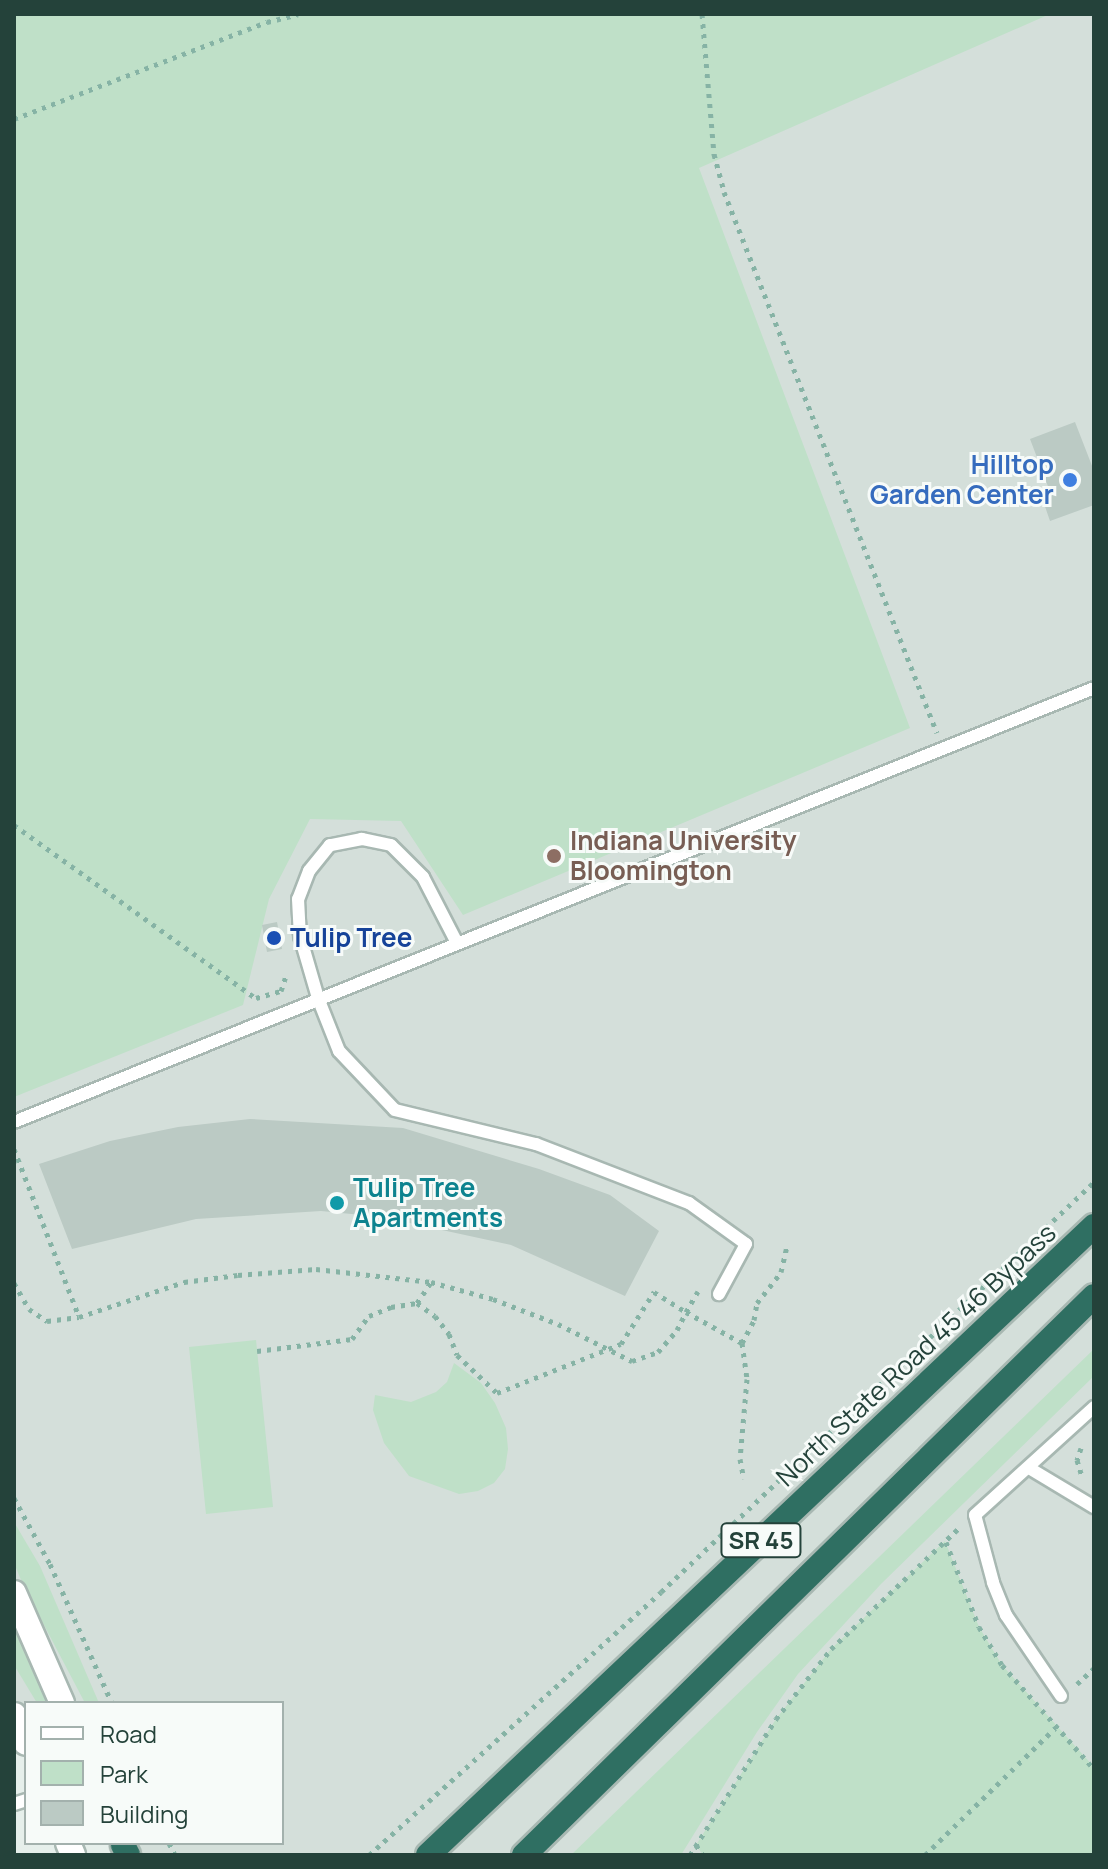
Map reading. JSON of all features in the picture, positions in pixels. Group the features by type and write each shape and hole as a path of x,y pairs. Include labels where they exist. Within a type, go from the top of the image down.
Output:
{"highway":[{"name":"North State Road 45 46 Bypass","path":"428,1855 1094,1226"},
{"name":"SR 45","path":"524,1855 1094,1296"}],"street":[{"path":"14,1593 61,1701"},
{"path":"14,1715 24,1738"}],"lane":[{"path":"14,1122 1094,688"},
{"path":"457,943 423,877 391,845 362,839 330,845 309,871 298,899 300,936 318,998 339,1051 395,1110 536,1144 689,1203 746,1244 719,1294"},
{"path":"1061,1696 1006,1615 993,1582 975,1515 1094,1407"},
{"path":"1029,1468 1094,1507"}],"path":[{"path":"14,119 267,22 298,14"},
{"path":"702,14 714,154 724,192 935,729 946,747"},
{"path":"14,825 256,998 281,991 287,978 282,944 300,936"},
{"path":"14,1149 79,1317"},
{"path":"369,1855 661,1592 1094,1182"},
{"path":"744,1479 740,1459 747,1379 742,1343 754,1320 757,1303 781,1272 787,1247"},
{"path":"14,1283 29,1309 47,1321 79,1317 184,1282 238,1275 316,1269 431,1282 493,1299 558,1324 632,1361 658,1352 677,1330 700,1289"},
{"path":"417,1303 431,1282"},
{"path":"257,1351 352,1339 369,1316 391,1307 417,1303 435,1316 449,1334 457,1355 497,1393 621,1344 654,1292 742,1343"},
{"path":"1071,1431 1084,1441 1077,1460 1083,1479 1094,1484"},
{"path":"14,1498 50,1564 111,1701"},
{"path":"690,1855 776,1719 831,1649 975,1515"},
{"path":"1077,1684 1094,1668"},
{"path":"925,1855 1055,1728"},
{"path":"696,1845 703,1855"}],"shaded area":[{"name":"Indiana University Bloomington","path":"14,14 1094,14 1094,1855 116,1855 112,1845 284,1845 284,1701 24,1701 24,1712 14,1698"}],"green space":[{"path":"14,14 1050,14 699,168 910,728 463,915 401,821 310,819 269,899 243,1005 14,1097"},
{"path":"256,1340 273,1507 206,1514 189,1347"},
{"path":"1094,1349 1094,1376 881,1584 798,1674 757,1732 681,1855 571,1855"},
{"path":"454,1363 481,1383 495,1403 506,1428 508,1449 505,1469 494,1483 478,1491 459,1494 409,1476 384,1443 373,1410 375,1395 411,1402 436,1392 447,1382"},
{"path":"14,1522 40,1566 98,1701 84,1701 14,1563"},
{"path":"945,1541 979,1627 1002,1665 1094,1767 1094,1855 703,1855 696,1845 776,1719 831,1649"},
{"path":"14,1623 48,1701 36,1701 14,1665"}],"building":[{"name":"Hilltop Garden Center","path":"1075,422 1094,471 1094,505 1050,521 1040,492 1049,489 1030,439"},
{"path":"277,922 282,949 267,952 262,925"},
{"name":"Tulip Tree Apartments","path":"250,1119 403,1128 539,1169 610,1195 659,1231 625,1296 511,1245 382,1217 321,1211 196,1219 72,1249 39,1164 110,1141 178,1127"}],"place":[{"name":"Hilltop Garden Center","path":"1070,480"},
{"name":"Indiana University Bloomington","path":"554,856"},
{"name":"Tulip Tree","path":"274,938"},
{"name":"Tulip Tree Apartments","path":"337,1203"}]}
